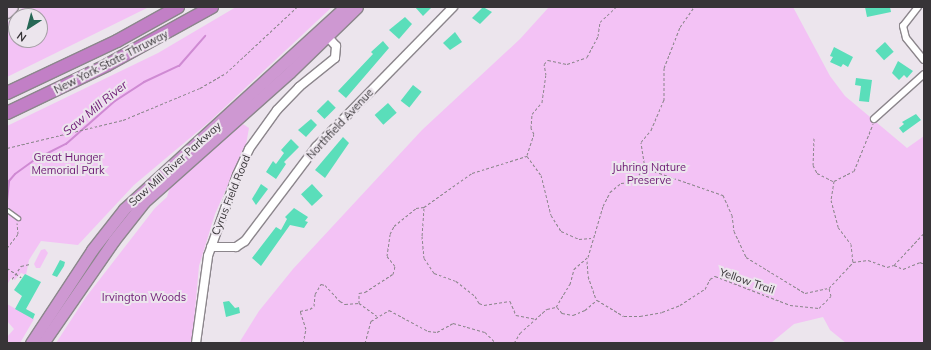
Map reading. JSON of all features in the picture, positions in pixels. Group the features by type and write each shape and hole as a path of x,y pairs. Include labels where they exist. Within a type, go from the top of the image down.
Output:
{"highway":[{"name":"New York State Thruway","path":"7,93 117,41 178,7"},
{"name":"New York State Thruway","path":"7,113 107,65 212,7"},
{"name":"Saw Mill River Parkway","path":"31,343 84,261 124,210 346,7"},
{"name":"Saw Mill River Parkway","path":"42,343 136,211 357,7"}],"main road":[{"path":"7,13 13,7"}],"street":[{"name":"Northfield Avenue","path":"211,247 236,247 245,241 316,147 453,7"},
{"path":"918,7 903,26 906,38 924,60"},
{"name":"Cyrus Field Road","path":"196,343 201,295 211,247 223,210 249,149 287,99 336,56 336,46 327,36"},
{"path":"874,119 924,74"}],"lane":[{"path":"7,210 18,218"}],"path":[{"path":"7,148 123,120 155,108 226,73 296,7"},
{"path":"526,156 534,134 531,128 532,114 542,102 546,75 544,64 548,60 567,64 587,57 598,36 600,22 616,7"},
{"path":"556,307 562,314 573,315 586,310 597,300 588,276 587,260 592,238 610,192 621,183 632,182 644,168 641,142 651,130 664,100 664,68 680,27 694,7"},
{"path":"834,181 854,171 874,119"},
{"path":"814,138 813,165 817,173 834,181"},
{"path":"359,303 359,292 365,292 393,274 395,266 387,256 390,234 394,226 416,208 424,207 472,174 526,156"},
{"path":"526,156 541,175 551,214 561,231 579,239 592,238"},
{"path":"644,168 723,195 732,215 734,231 746,257 754,264 804,293 829,288 853,262 868,260 887,267 894,265 924,233"},
{"path":"834,181 831,200 838,227 852,244 853,262"},
{"path":"424,207 424,258 434,273 456,281 475,296 479,304 484,305 510,301 516,315 537,319"},
{"path":"7,248 18,234 20,228 15,222"},
{"path":"514,343 520,333 547,309 556,307 570,284 574,269 587,260"},
{"path":"894,265 903,269 920,262 924,264"},
{"path":"12,279 21,266 30,264"},
{"path":"7,268 21,277"},
{"name":"Yellow Trail","path":"597,300 624,316 634,317 662,312 680,305 705,289 710,279 715,276 790,305 819,308 831,296 829,288"},
{"path":"303,343 306,329 300,311 314,306 315,294 321,284 325,285 345,304 359,303 378,317"},
{"path":"365,343 371,321 390,310 428,331 436,332 453,323 484,332 496,343"}],"green space":[{"path":"23,7 149,7 7,77 8,22 8,48 48,48 48,8 22,8"},
{"name":"Great Hunger Memorial Park","path":"236,7 332,7 209,122 134,185 78,245 41,241 29,260 26,275 21,273 15,280 11,278 7,285 7,126 158,53"},
{"name":"Juhring Nature Preserve","path":"549,7 793,7 830,76 845,96 907,148 924,136 924,343 846,343 830,330 823,317 794,324 771,343 239,343 259,311 293,269 422,130 520,39"},
{"name":"Irvington Woods","path":"243,124 249,128 246,145 215,214 199,266 192,343 56,343 86,297 155,208 167,197 170,187 234,128"},
{"path":"45,249 48,253 40,268 36,268 34,264 41,250"},
{"path":"7,304 34,319 20,343 7,343 7,337 14,329 7,321"}],"building":[{"path":"415,7 432,7 423,16"},
{"path":"483,7 492,12 480,24 472,18"},
{"path":"865,7 890,7 891,12 867,17"},
{"path":"405,17 412,24 399,39 389,30"},
{"path":"455,32 462,42 450,50 443,43"},
{"path":"383,41 389,48 346,98 338,91 373,54 371,52"},
{"path":"885,42 894,52 884,60 875,51"},
{"path":"834,47 853,57 848,67 843,64 841,67 830,62 833,57 830,56"},
{"path":"898,61 913,71 907,78 904,75 899,80 892,73"},
{"path":"856,78 872,80 869,102 859,101 861,86 855,85"},
{"path":"413,85 422,92 409,108 401,101"},
{"path":"328,100 336,108 324,119 317,111"},
{"path":"388,103 397,113 383,125 375,115"},
{"path":"916,114 921,120 903,133 899,128 904,124 902,122"},
{"path":"311,119 317,125 306,137 298,130"},
{"path":"343,137 349,143 325,178 315,170"},
{"path":"291,139 299,147 284,162 286,164 276,179 266,172 273,161 276,164 284,153 281,150"},
{"path":"261,184 268,189 256,205 252,199"},
{"path":"312,184 323,196 312,206 301,194"},
{"path":"294,208 308,217 305,221 308,222 304,228 290,225 261,266 252,258 276,227 281,230 287,219 285,217"},
{"path":"60,260 65,262 57,277 52,275"},
{"path":"25,274 41,282 26,309 35,314 33,319 15,309 22,296 14,290"},
{"path":"229,301 235,308 239,307 240,313 226,317 223,302"}],"waterway":[{"name":"Saw Mill River","path":"7,201 9,181 15,174 36,159 66,144 115,101 144,82 179,66 205,36"}]}
